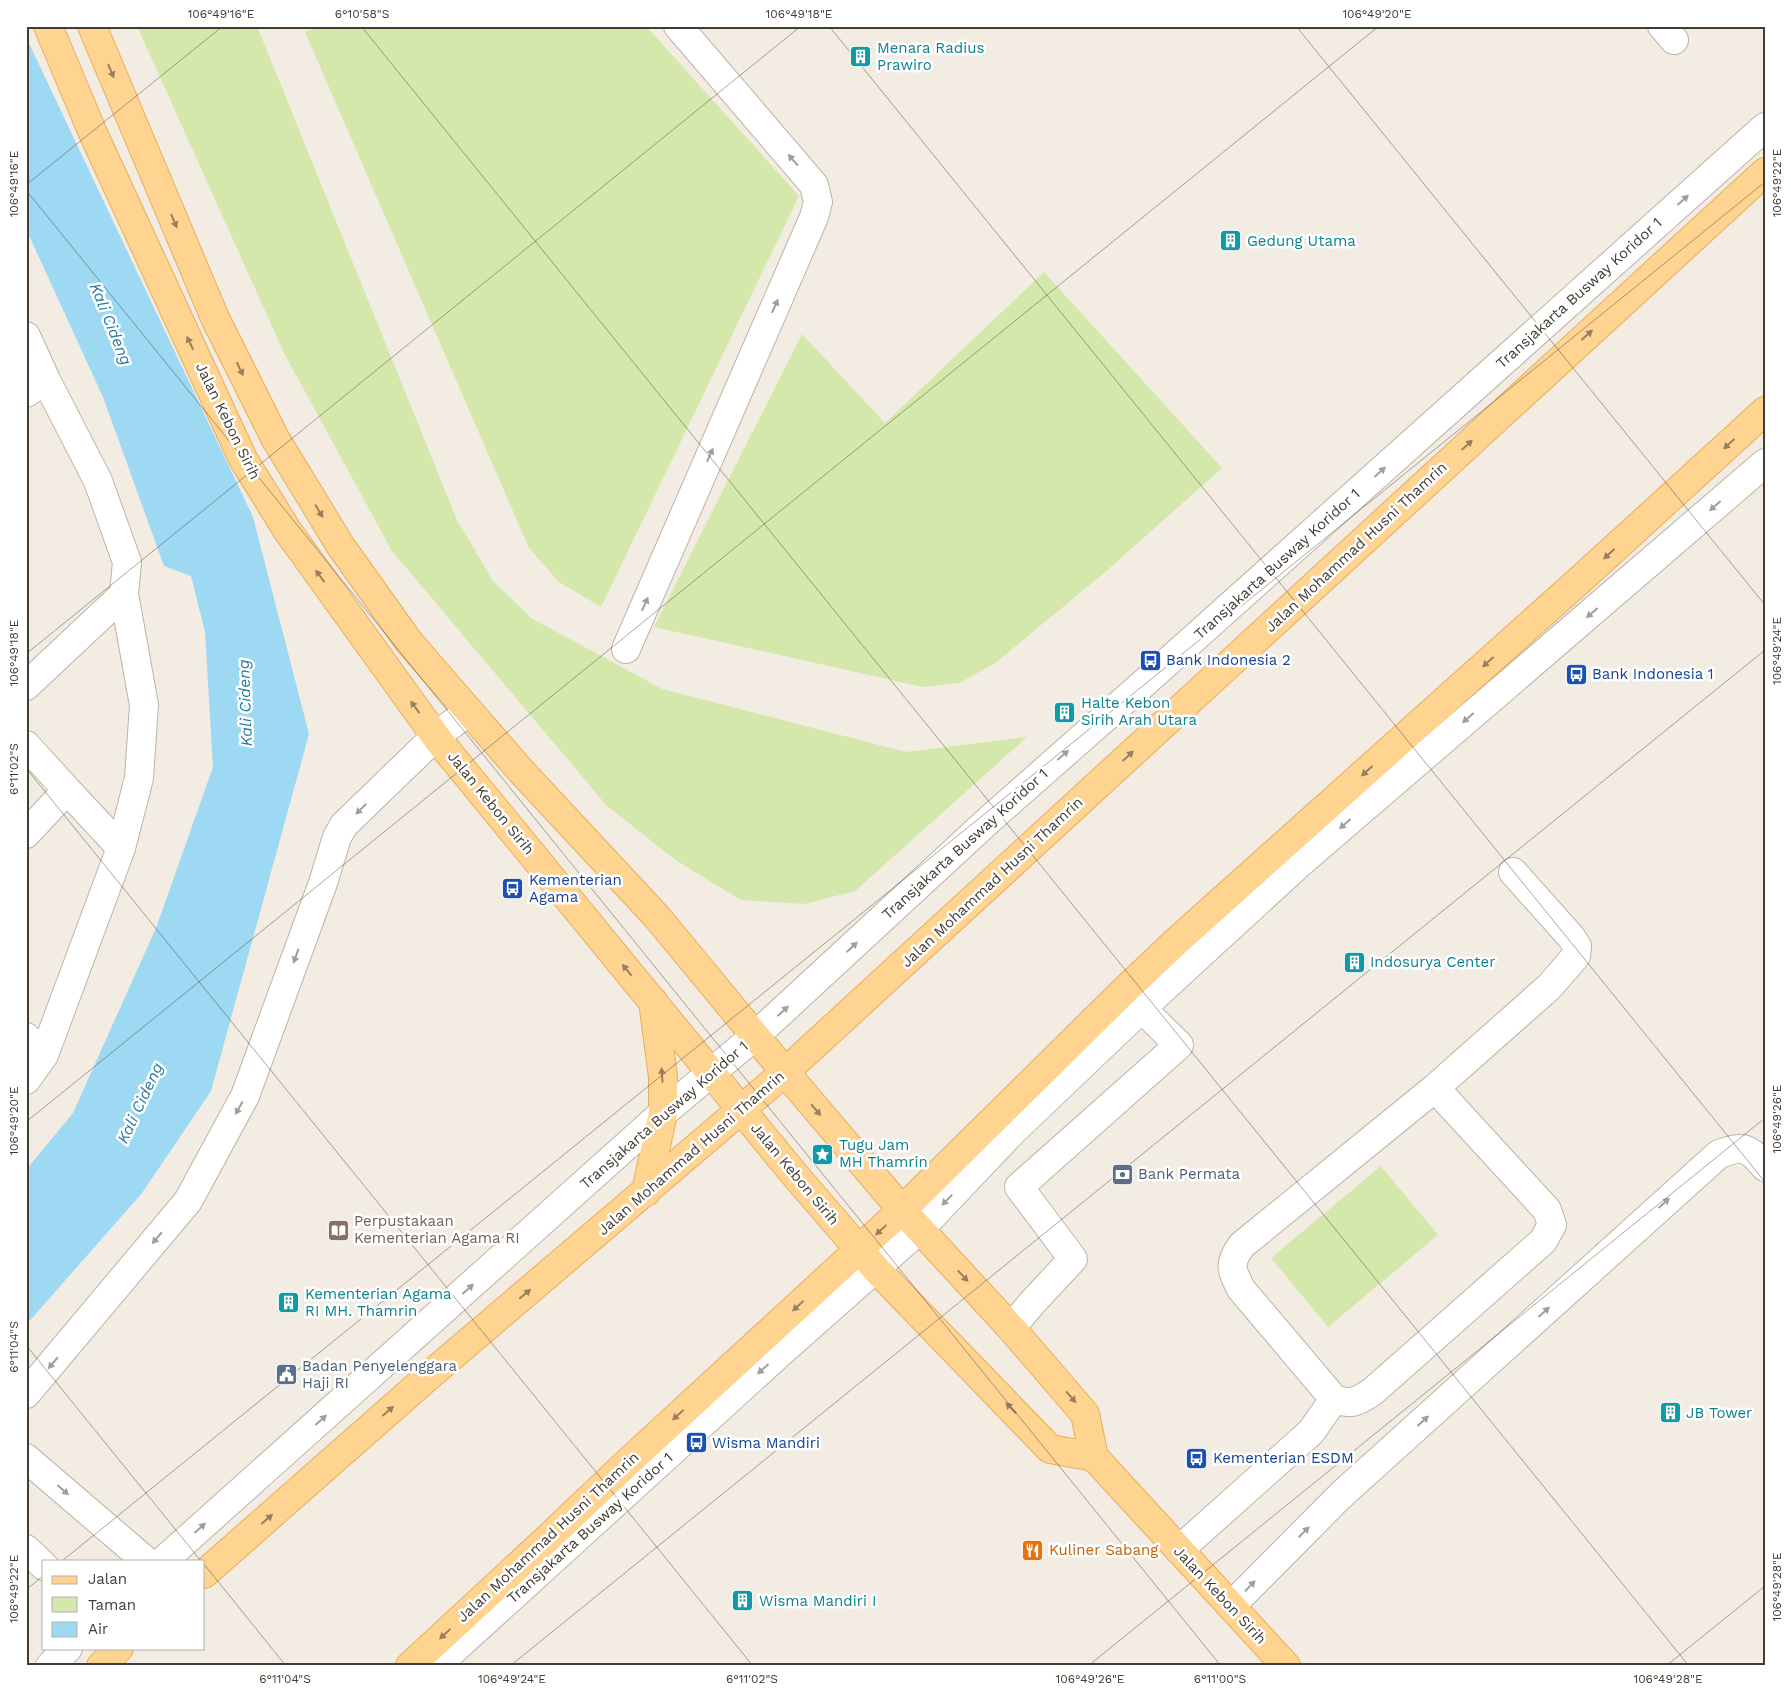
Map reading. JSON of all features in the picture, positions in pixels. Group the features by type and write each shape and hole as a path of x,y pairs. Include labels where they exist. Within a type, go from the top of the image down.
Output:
{"main road":[{"name":"Jalan Kebon Sirih","path":"48,26 92,131 243,459 287,530 436,736 794,1174 867,1259 1050,1449 1094,1457 1286,1666"},
{"path":"92,26 215,318 275,438 346,553 409,642 521,771 657,916 785,1072 911,1220 1011,1328 1085,1414 1094,1457"},
{"name":"Jalan Mohammad Husni Thamrin","path":"205,1573 431,1374 785,1072 1765,172"},
{"name":"Jalan Mohammad Husni Thamrin","path":"410,1666 628,1462 911,1220 1133,1000 1226,896 1582,578 1765,411"},
{"path":"646,1192 663,1113 663,1077 653,1001"},
{"path":"101,1666 116,1650"}],"lane":[{"path":"626,648 814,218 818,202 814,185 678,26"},
{"name":"Transjakarta Busway Koridor 1","path":"164,1560 663,1113 756,1036 990,819 1142,686 1765,127"},
{"path":"26,336 36,386 98,481 127,562 124,594 144,705 139,778 121,848 35,1046 26,1080"},
{"path":"1011,1328 1073,1259 1019,1188 1179,1045 1133,1000 1299,864 1765,463"},
{"path":"26,686 124,594"},
{"path":"26,1394 188,1201 245,1096 337,837 344,825 436,736 469,711"},
{"path":"26,745 121,848"},
{"path":"26,834 67,790"},
{"path":"1435,1088 1547,1210 1552,1225 1543,1241 1372,1392 1362,1399 1346,1404 1334,1399 1241,1290 1232,1270 1233,1257 1242,1245 1435,1088 1549,988 1576,956 1577,946 1571,937 1514,872"},
{"path":"1231,1606 1340,1496 1719,1154 1736,1148 1752,1152 1765,1167"},
{"name":"Transjakarta Busway Koridor 1","path":"436,1666 867,1259"},
{"path":"1179,1550 1311,1432 1334,1399"},
{"path":"26,1458 145,1560"},
{"path":"26,1549 42,1564"},
{"path":"50,1666 66,1650"}],"green space":[{"path":"137,26 257,26 457,520 493,581 531,618 662,689 906,752 1027,737 855,891 804,904 741,900 677,861 607,806 392,551 284,353"},
{"path":"320,26 646,26 799,196 601,607 559,582 529,548 305,32"},
{"path":"1044,272 1222,468 1104,573 994,664 959,683 923,687 654,627 802,334 885,423"},
{"path":"1381,1166 1438,1235 1328,1327 1271,1258"}],"water":[{"name":"Kali Cideng","path":"26,37 253,517 309,734 211,1091 142,1193 26,1325 26,1170 73,1113 156,928 213,767 205,632 191,576 164,566 103,397 26,229"}],"place":[{"name":"Menara Radius Prawiro","path":"861,57"},
{"name":"Gedung Utama","path":"1231,241"},
{"name":"Bank Indonesia 2","path":"1150,660"},
{"name":"Bank Indonesia 1","path":"1576,674"},
{"name":"Halte Kebon Sirih Arah Utara","path":"1065,712"},
{"name":"Kementerian Agama","path":"513,889"},
{"name":"Indosurya Center","path":"1354,962"},
{"name":"Tugu Jam MH Thamrin","path":"823,1154"},
{"name":"Bank Permata","path":"1122,1174"},
{"name":"Perpustakaan Kementerian Agama RI","path":"338,1230"},
{"name":"Kementerian Agama RI MH. Thamrin","path":"289,1303"},
{"name":"Badan Penyelenggara Haji RI","path":"286,1375"},
{"name":"JB Tower","path":"1670,1413"},
{"name":"Wisma Mandiri","path":"696,1443"},
{"name":"Kementerian ESDM","path":"1197,1458"},
{"name":"Kuliner Sabang","path":"1033,1550"},
{"name":"Wisma Mandiri I","path":"743,1601"}]}
